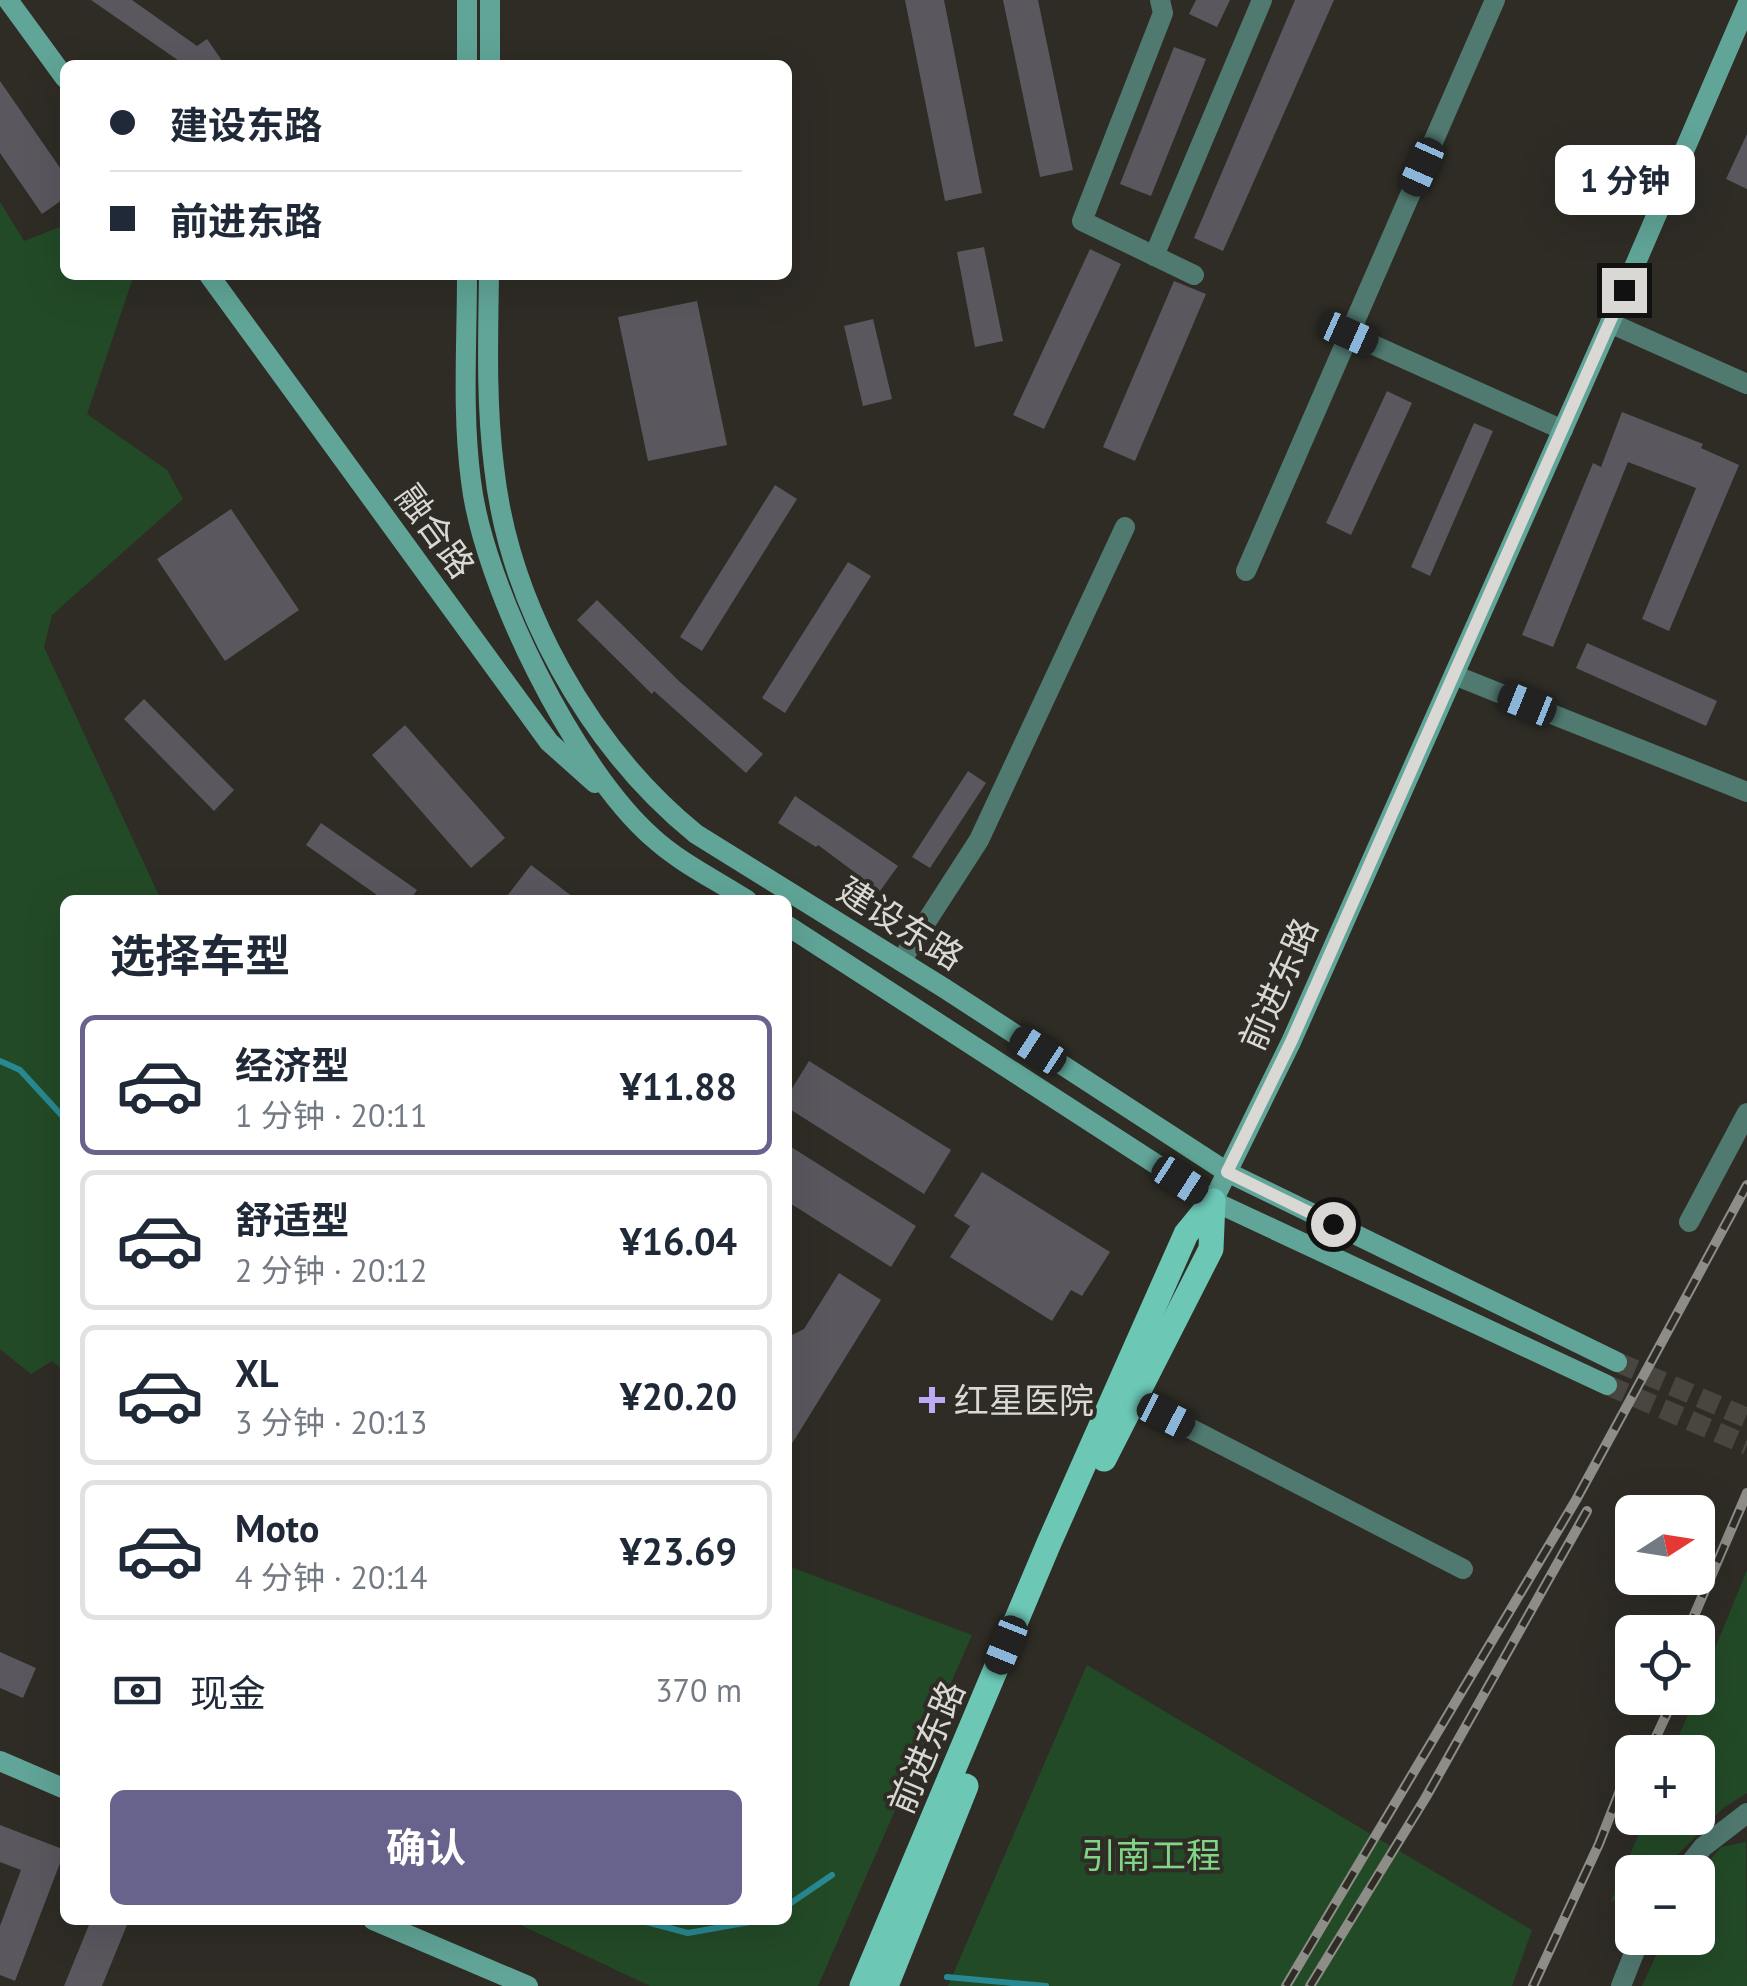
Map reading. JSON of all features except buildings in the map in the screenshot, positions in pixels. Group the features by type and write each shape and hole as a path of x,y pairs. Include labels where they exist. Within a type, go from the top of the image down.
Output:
{"main road":[{"path":"8,0 60,71"},
{"path":"467,0 467,60"},
{"path":"490,0 490,60"},
{"name":"前进东路","path":"862,1986 1049,1543 1186,1234 1213,1200 1291,1042 1747,5"},
{"name":"融合路","path":"213,280 550,742 626,811"},
{"path":"467,280 470,463 480,533 504,600 572,736 626,811 654,839 740,895"},
{"name":"建设东路","path":"489,280 488,401 494,469 504,524 521,581 545,638 580,701 668,811 696,834 1227,1172 1617,1362"},
{"name":"建设东路","path":"792,929 1213,1200 1607,1385"},
{"path":"886,1986 1068,1538 1133,1399 1211,1249 1213,1200"},
{"path":"0,1762 60,1787"},
{"path":"385,1925 528,1986"}],"street":[{"path":"1160,0 1163,13 1082,221 1194,275"},
{"path":"1154,256 1262,0"},
{"path":"1246,571 1495,0"},
{"path":"1610,323 1747,384"},
{"path":"1349,334 1563,430"},
{"path":"901,961 979,840 1125,527"},
{"path":"1454,675 1747,792"},
{"path":"1690,1222 1747,1114"},
{"path":"1133,1399 1463,1569"},
{"path":"1696,1855 1743,1822"},
{"path":"1621,1986 1633,1955"}],"green space":[{"path":"0,202 24,241 60,227 60,280 132,280 87,414 167,470 183,499 52,615 44,647 159,895 60,895 60,1368 52,1361 31,1374 0,1349"},
{"path":"792,1568 972,1635 818,1986 650,1986 521,1925 792,1925"},
{"path":"1747,1570 1747,1793 1715,1816 1715,1735 1679,1735 1688,1715 1715,1715 1715,1648"},
{"name":"引南工程","path":"1087,1665 1532,1930 1512,1986 948,1986"},
{"path":"1638,1835 1697,1835 1677,1855 1630,1855"},
{"path":"1746,1842 1747,1986 1642,1986 1656,1955 1715,1955 1714,1855 1721,1847"}],"waterway":[{"path":"0,1061 20,1070 60,1114"},
{"path":"792,1902 832,1875"},
{"path":"658,1925 688,1933 733,1925"},
{"path":"947,1977 1046,1986"}],"tunnel":[{"path":"1617,1362 1747,1418"},
{"path":"1607,1385 1747,1445"}],"railway":[{"path":"1286,1986 1576,1500 1747,1185"},
{"path":"1694,1615 1747,1493"},
{"path":"1310,1986 1426,1797 1587,1511"},
{"path":"1657,1735 1666,1715"},
{"path":"1533,1986 1615,1803"}],"place":[{"name":"红星医院","path":"932,1400"}],"route":[{"path":"1333,1224 1227,1172 1291,1042 1624,290"}]}
